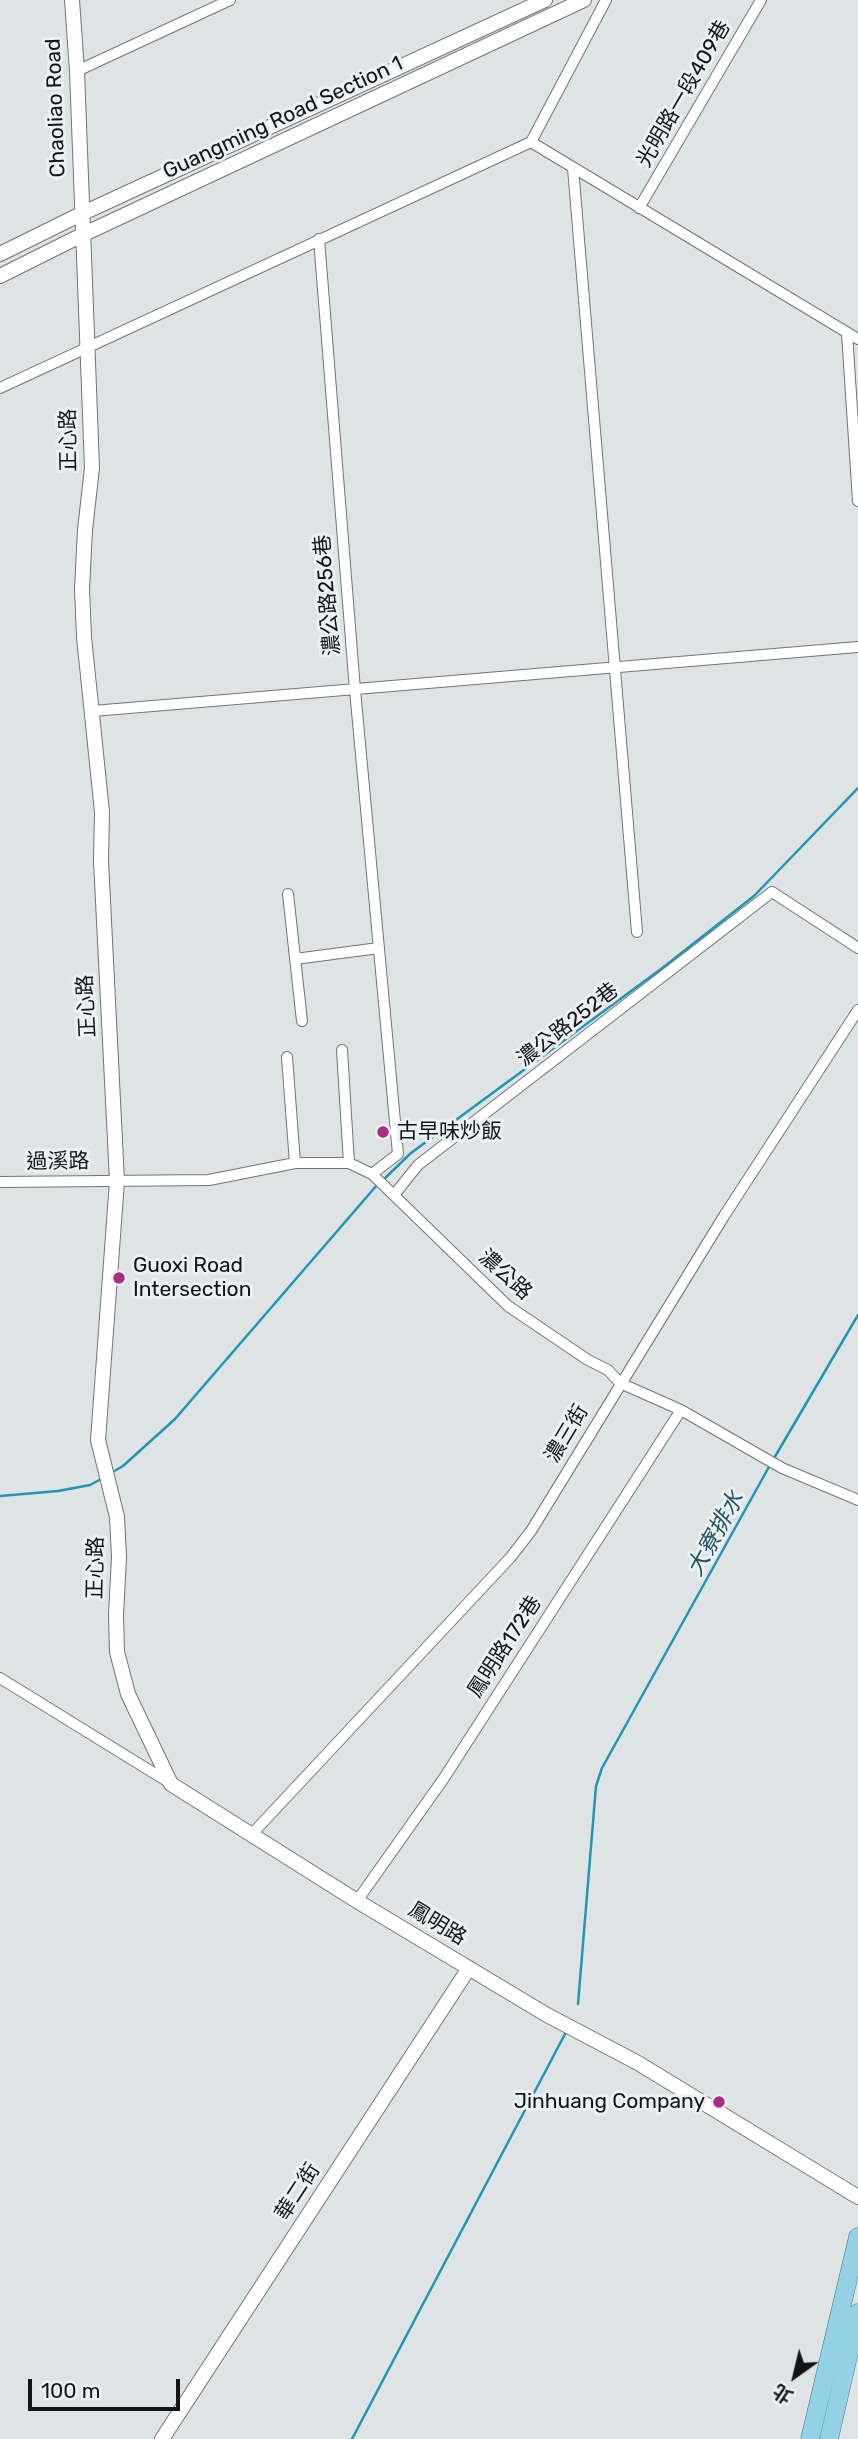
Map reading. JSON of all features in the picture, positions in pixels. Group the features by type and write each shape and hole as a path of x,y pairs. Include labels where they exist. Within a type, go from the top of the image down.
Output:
{"main road":[{"path":"810,2439 858,2237"},
{"path":"829,2439 858,2313"}],"street":[{"name":"Chaoliao Road","path":"72,0 81,214"},
{"path":"77,71 230,0"},
{"name":"Guangming Road Section 1","path":"0,254 545,0"},
{"name":"Guangming Road Section 1","path":"0,276 584,0"},
{"path":"0,388 531,142 606,0"},
{"name":"光明路一段409巷","path":"639,208 761,0"},
{"path":"531,142 858,340"},
{"path":"573,168 637,932"},
{"name":"正心路","path":"81,214 92,468 82,589 84,637 102,812 102,875 117,1181 98,1440 117,1517 117,1652 128,1693 171,1784"},
{"name":"濃公路256巷","path":"319,239 355,690 398,1154 377,1179"},
{"path":"847,333 858,501"},
{"path":"93,711 858,647"},
{"name":"濃公路252巷","path":"394,1195 418,1165 772,891 858,948"},
{"path":"288,894 302,1021"},
{"path":"295,959 379,948"},
{"name":"濃三街","path":"251,1835 510,1558 531,1531 731,1205 858,1010"},
{"path":"342,1050 349,1163"},
{"path":"287,1057 295,1163"},
{"name":"濃公路","path":"117,1181 209,1180 295,1163 349,1163 377,1179 508,1306 588,1360 608,1370 620,1383 681,1410 782,1468 858,1500"},
{"name":"過溪路","path":"0,1182 117,1181"},
{"name":"鳳明路172巷","path":"357,1901 444,1778 681,1410"},
{"name":"鳳明路","path":"0,1678 357,1901 547,2015 638,2063 858,2197"},
{"name":"華二街","path":"162,2439 469,1968"}],"waterway":[{"path":"382,1181 411,1153 661,969 754,896 858,788"},
{"path":"111,1473 123,1466 175,1419 377,1185"},
{"name":"大寮排水","path":"773,1460 858,1315"},
{"name":"大寮排水","path":"578,2004 596,1786 602,1768 770,1465"},
{"path":"0,1496 58,1491 90,1485 103,1478"},
{"path":"352,2439 565,2034"}],"place":[{"name":"古早味炒飯","path":"383,1132"},
{"name":"Guoxi Road Intersection","path":"119,1278"},
{"name":"Jinhuang Company","path":"719,2102"}]}
